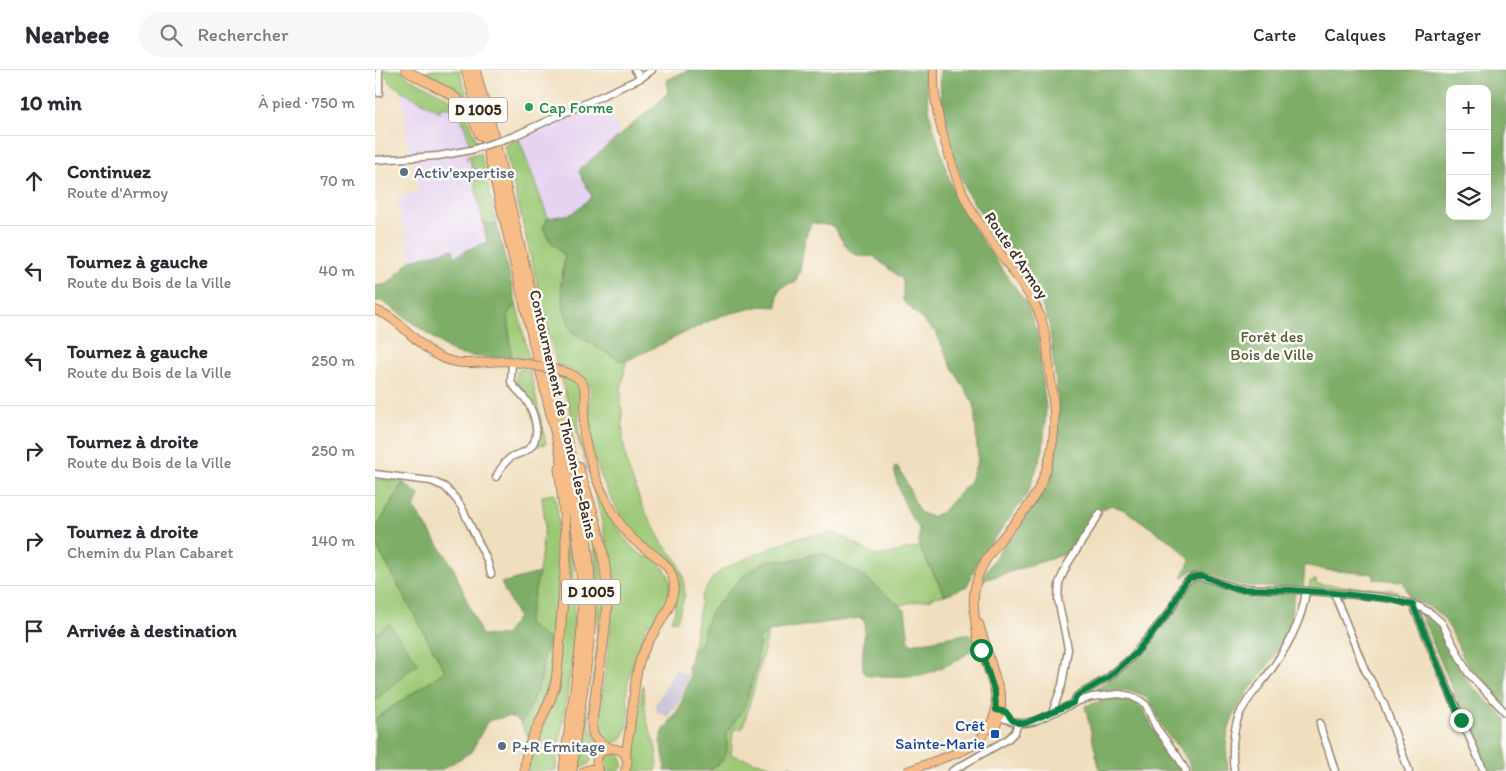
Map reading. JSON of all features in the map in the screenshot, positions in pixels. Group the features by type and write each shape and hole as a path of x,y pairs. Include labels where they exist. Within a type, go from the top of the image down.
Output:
{"highway":[{"path":"405,70 447,92 463,105 470,114 488,151"},
{"name":"Contournement de Thonon-les-Bains","path":"466,70 475,97 577,528 582,597 579,658 564,771"},
{"name":"Contournement de Thonon-les-Bains","path":"475,70 491,126 582,507 591,593 591,616 588,655 572,771"},
{"path":"482,70 491,126"},
{"name":"D 1005","path":"560,414 596,520 604,556 607,606 592,729 597,741 611,748"},
{"name":"D 1005","path":"525,771 525,758 550,701 558,665 566,545 554,426"}],"main road":[{"name":"Route d'Armoy","path":"934,70 934,92 938,119 964,198 1030,295 1040,316 1047,343 1054,434 1044,473 1036,494 1020,518 988,557 977,578 973,598 976,618 982,630 1000,691 998,713"},
{"path":"375,310 395,319 428,349 449,360 472,364 501,361 512,362 561,371 576,377 586,390 584,435 597,478 626,532 637,544 664,563 670,570 674,589 669,604 640,660 625,771"},
{"path":"908,771 983,741 996,727 998,713"},
{"path":"584,771 598,769 597,760 599,754 622,742 630,730"},
{"path":"611,748 622,752 626,757"}],"street":[{"path":"379,70 379,94"},
{"path":"635,70 641,78"},
{"path":"375,160 438,156 471,150 514,136 641,78 652,70"},
{"path":"496,477 506,461 526,451 531,447 535,438 535,422 530,407 511,382 512,362"},
{"path":"375,474 422,480 445,487 457,499 462,508 487,560 491,574"},
{"path":"1052,713 1062,685 1068,649 1058,600 1059,583 1067,565 1100,512"},
{"path":"1073,703 1077,696 1109,677 1135,654 1170,611 1185,582 1190,578 1203,576 1230,587 1241,589 1306,591 1389,599 1413,605 1433,614 1442,623 1468,673 1506,713"},
{"path":"1234,771 1233,744 1238,717 1246,701 1288,645 1302,612 1306,591"},
{"path":"1334,593 1365,670 1384,704 1409,771"},
{"path":"1413,605 1484,771"},
{"path":"998,713 1015,722 1030,722 1073,703 1092,697 1109,694 1131,696 1141,701 1149,710 1160,733 1178,757 1185,771"},
{"path":"952,771 1008,738 1015,732 1015,722"},
{"path":"1320,723 1335,771"}],"shaded area":[{"path":"401,90 439,111 440,108 446,107 456,111 462,120 470,145 467,159 470,159 487,242 455,257 453,249 411,260 397,198 419,191 409,152"},
{"path":"604,100 620,134 581,168 580,172 592,197 571,214 548,218 519,139"},
{"path":"675,669 688,676 681,698 675,709 672,708 668,717 657,712 655,706"}],"green space":[{"path":"384,70 399,70 411,79 445,96 459,106 470,123 477,143 470,145 461,119 453,110 440,108 440,112 392,85"},
{"path":"433,70 459,70 470,105 422,75"},
{"path":"688,70 925,70 930,116 952,188 983,242 1027,304 1038,337 1046,410 1043,450 1027,495 977,562 967,586 945,595 919,547 919,528 903,500 894,468 897,466 905,479 919,512 932,517 942,512 969,483 978,460 974,404 950,364 937,334 903,301 903,280 873,256 858,256 853,253 833,226 811,223 805,239 800,270 795,283 786,285 778,291 777,307 761,306 720,316 626,361 619,360 572,332 563,307 561,284 565,256 550,241 543,228 548,218 571,214 592,197 579,172 581,168 657,104 668,92 667,80"},
{"name":"Forêt des Bois de Ville","path":"940,70 1506,70 1506,706 1467,664 1444,619 1433,609 1411,600 1403,581 1374,579 1374,574 1325,570 1305,565 1303,589 1239,585 1194,570 1182,578 1190,560 1177,546 1125,510 1111,505 1095,513 1069,553 981,581 1000,550 1035,502 1049,475 1058,438 1059,410 1049,323 1041,303 966,191 946,133 941,104"},
{"path":"519,139 548,218 543,228 550,241 565,256 561,284 572,332 619,360 626,361 621,390 623,438 627,465 649,519 663,544 677,560 683,576 685,594 677,621 671,620 675,610 672,568 665,559 639,540 630,530 604,484 589,436 588,423 591,392 589,384 584,377 574,371 557,366 504,145"},
{"path":"480,153 497,225 483,222 470,159 466,160 468,156"},
{"path":"483,222 497,225 516,304 508,312 511,357 486,358 456,354 382,301 375,301 375,286 388,284 411,260 453,249 455,257 487,242"},
{"path":"516,304 530,361 511,357 508,312"},
{"path":"521,369 530,370 546,444 537,446 538,436 527,398 516,382 517,372"},
{"path":"561,376 571,380 577,386 580,393 578,425 581,446 604,506 629,544 640,554 654,559 660,564 670,581 666,606 660,616 648,624 644,630 642,642 633,664 627,686 629,715 625,732 619,741 609,744 596,734 596,721 610,636 612,602 609,559 598,506"},
{"path":"375,479 403,482 375,531"},
{"path":"403,482 419,495 414,508 452,565 482,636 505,635 518,617 501,583 539,573 527,624 549,640 543,659 540,681 527,714 521,723 509,716 490,720 471,752 441,770 375,771 375,719 445,671 375,543 375,531"},
{"path":"555,494 560,551 553,676 548,695 528,738 521,723 527,714 542,676 543,659 549,640 527,624 539,573 545,525 542,496"},
{"path":"592,521 598,540 604,600 589,725 601,747 588,765 580,768 597,639 597,580"},
{"path":"570,530 575,588 574,631 570,677 556,771 528,771 529,757 549,712 568,531"},
{"path":"836,533 877,556 919,547 945,595 898,605 865,577 821,553 789,561 773,560 763,563 736,583 711,612 701,643 692,652 702,595 712,579 720,571 795,538"},
{"path":"375,543 445,671 375,719"},
{"path":"821,553 865,577 905,610 909,642 912,644 966,634 971,636 976,643 973,648 951,663 926,674 869,676 865,674 863,666 865,623 863,619 769,631 760,638 756,667 745,705 727,733 727,752 721,762 708,771 664,771 665,764 660,741 663,732 680,707 690,676 688,668 692,652 701,643 711,612 736,583 763,563 773,560 789,561"},
{"path":"1199,578 1232,591 1254,593 1292,592 1295,594 1282,643 1232,719 1227,742 1228,771 1192,771 1185,756 1166,733 1150,702 1138,693 1131,691 1100,691 1096,689 1128,665 1146,646 1171,614 1185,588"},
{"path":"1316,580 1316,584 1394,590 1398,592 1399,598 1309,589 1310,582"},
{"path":"1419,611 1428,616 1442,631 1467,680 1506,719 1506,771 1488,771"},
{"path":"389,624 418,663 375,701 375,634"},
{"path":"769,631 743,728 733,730 731,755 782,769 791,764 788,771 708,771 721,762 727,752 727,733 745,705 756,667 760,638"},
{"path":"643,685 647,721 656,751 656,771 628,771 635,715 638,711"},
{"path":"1107,699 1127,700 1138,704 1181,771 1100,771 1085,706"},
{"path":"612,752 620,755 622,767 619,771 604,771 601,765 602,759"}],"place":[{"name":"Cap Forme","path":"529,107"},
{"name":"Activ'expertise","path":"404,172"},
{"name":"Crêt Sainte-Marie","path":"995,734"},
{"name":"P+R Ermitage","path":"502,746"}],"route":[{"path":"981,650 995,693 996,710 1006,712 1012,720 1022,724 1073,703 1077,696 1109,677 1135,654 1170,611 1185,582 1193,577 1203,576 1230,587 1241,589 1298,590 1398,600 1413,605 1461,720"}]}
